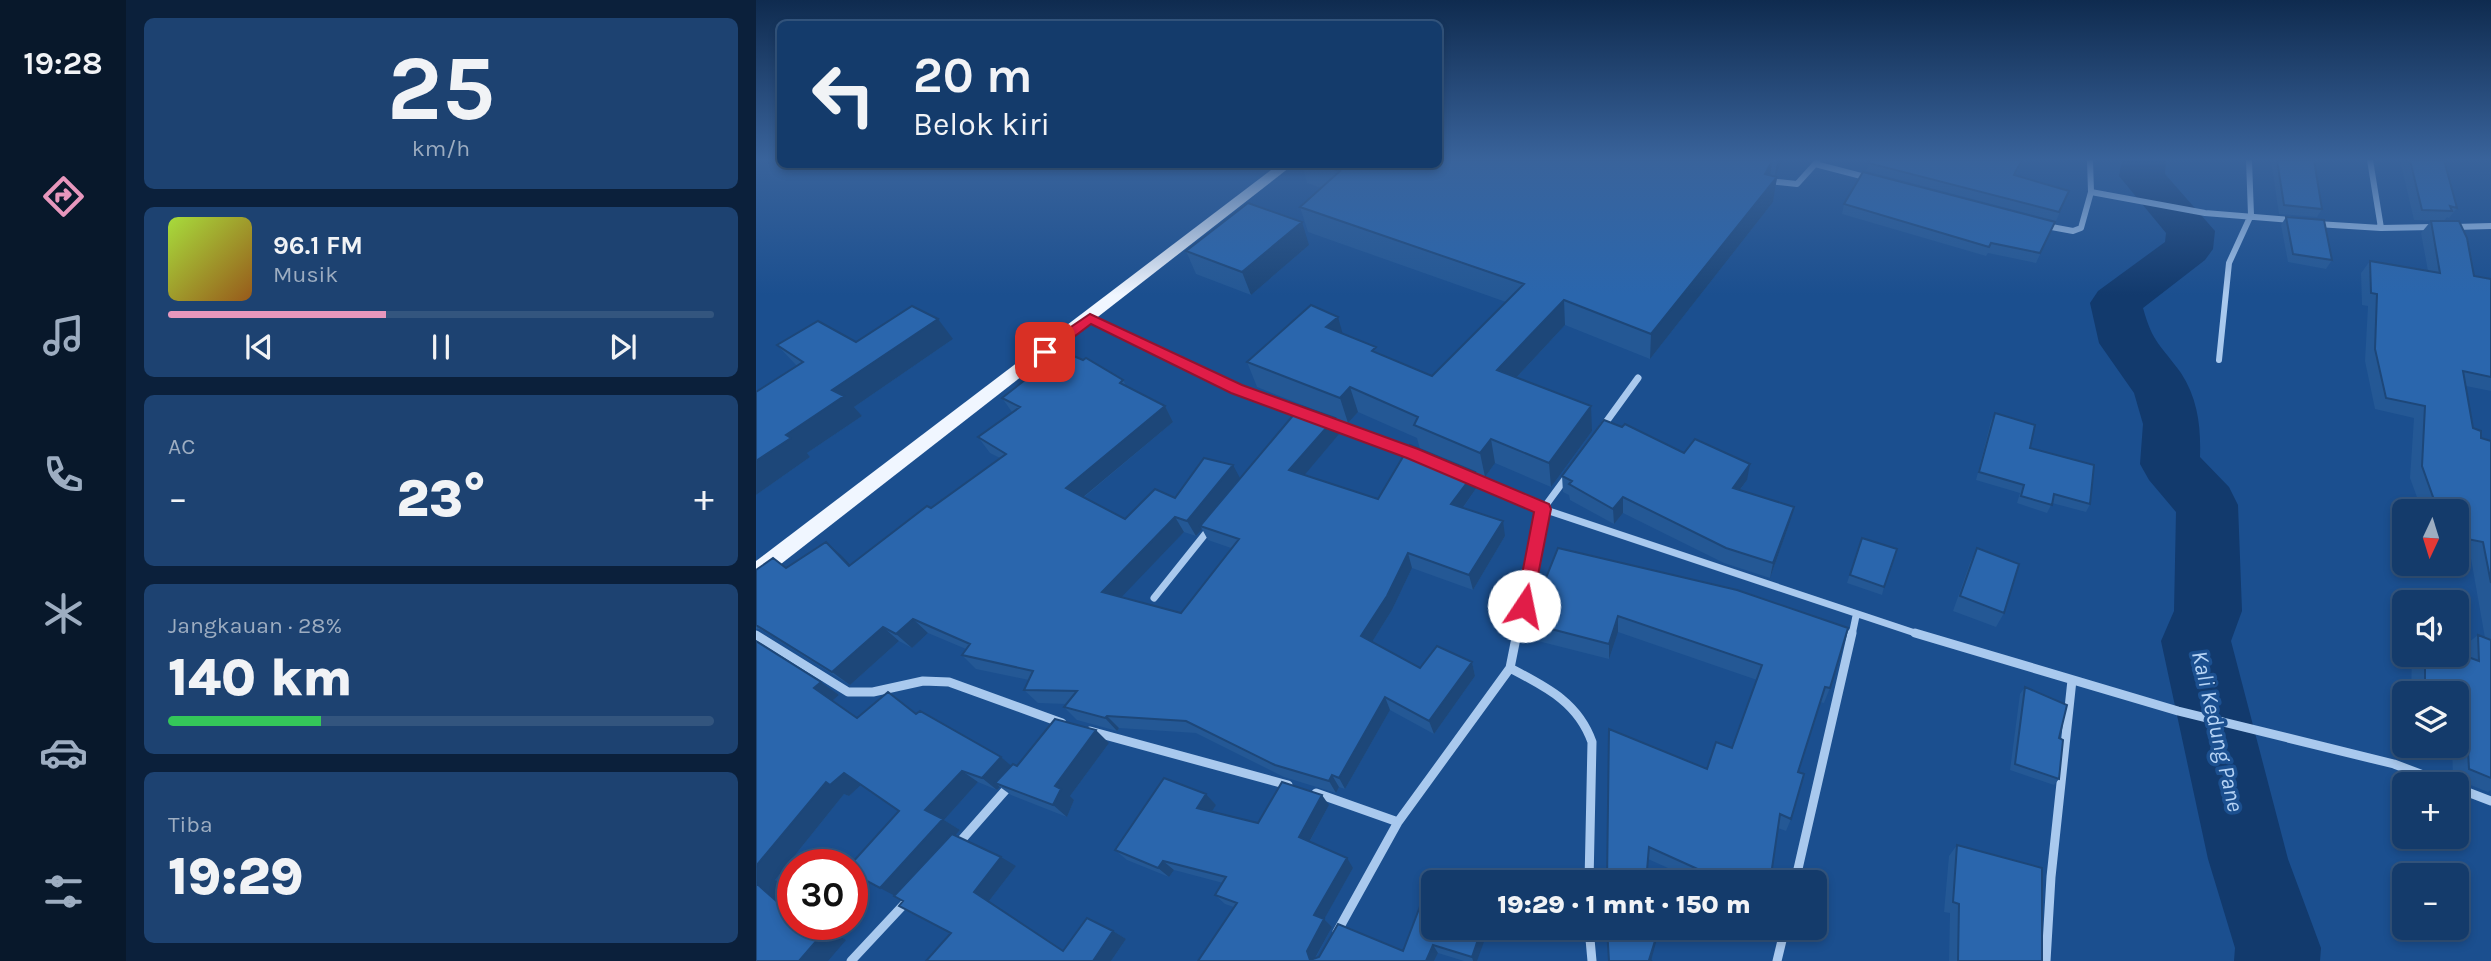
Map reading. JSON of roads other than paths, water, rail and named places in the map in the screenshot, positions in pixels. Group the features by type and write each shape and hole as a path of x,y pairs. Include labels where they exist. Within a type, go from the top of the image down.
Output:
{"main road":[{"path":"756,572 1235,205"}],"street":[{"path":"2036,223 2073,231 2081,228 2087,205"},
{"path":"2159,205 2205,213 2251,215 2300,222"},
{"path":"2219,360 2229,263 2251,215 2251,205"},
{"path":"2377,205 2381,228"},
{"path":"2312,223 2381,228 2491,226"},
{"path":"1090,318 1237,389 1314,418"},
{"path":"1598,433 1638,378"},
{"path":"1293,424 1302,413"},
{"path":"1327,422 1424,458"},
{"path":"1334,938 1398,822 1510,668 1543,509 1575,465"},
{"path":"1460,474 1543,509 1856,616 2178,711 2394,764 2415,772"},
{"path":"1154,598 1215,522"},
{"path":"1798,870 1856,616"},
{"path":"756,635 848,692 863,695 932,678 949,681 1066,724 1297,787"},
{"path":"1510,668 1573,706 1588,725 1592,742 1589,870"},
{"path":"2046,961 2051,877 2072,680"},
{"path":"1057,734 1066,724"},
{"path":"949,855 1021,774"},
{"path":"1310,791 1398,822"},
{"path":"2469,792 2491,800"},
{"path":"851,961 913,895"},
{"path":"1590,940 1592,961"},
{"path":"1777,961 1782,940"}],"waterway":[{"name":"Kali Kedung Pane","path":"2168,205 2191,231 2188,249 2116,303 2126,343 2161,388 2172,424 2170,464 2207,505 2208,611 2196,641 2248,859 2278,948 2277,961"}]}
